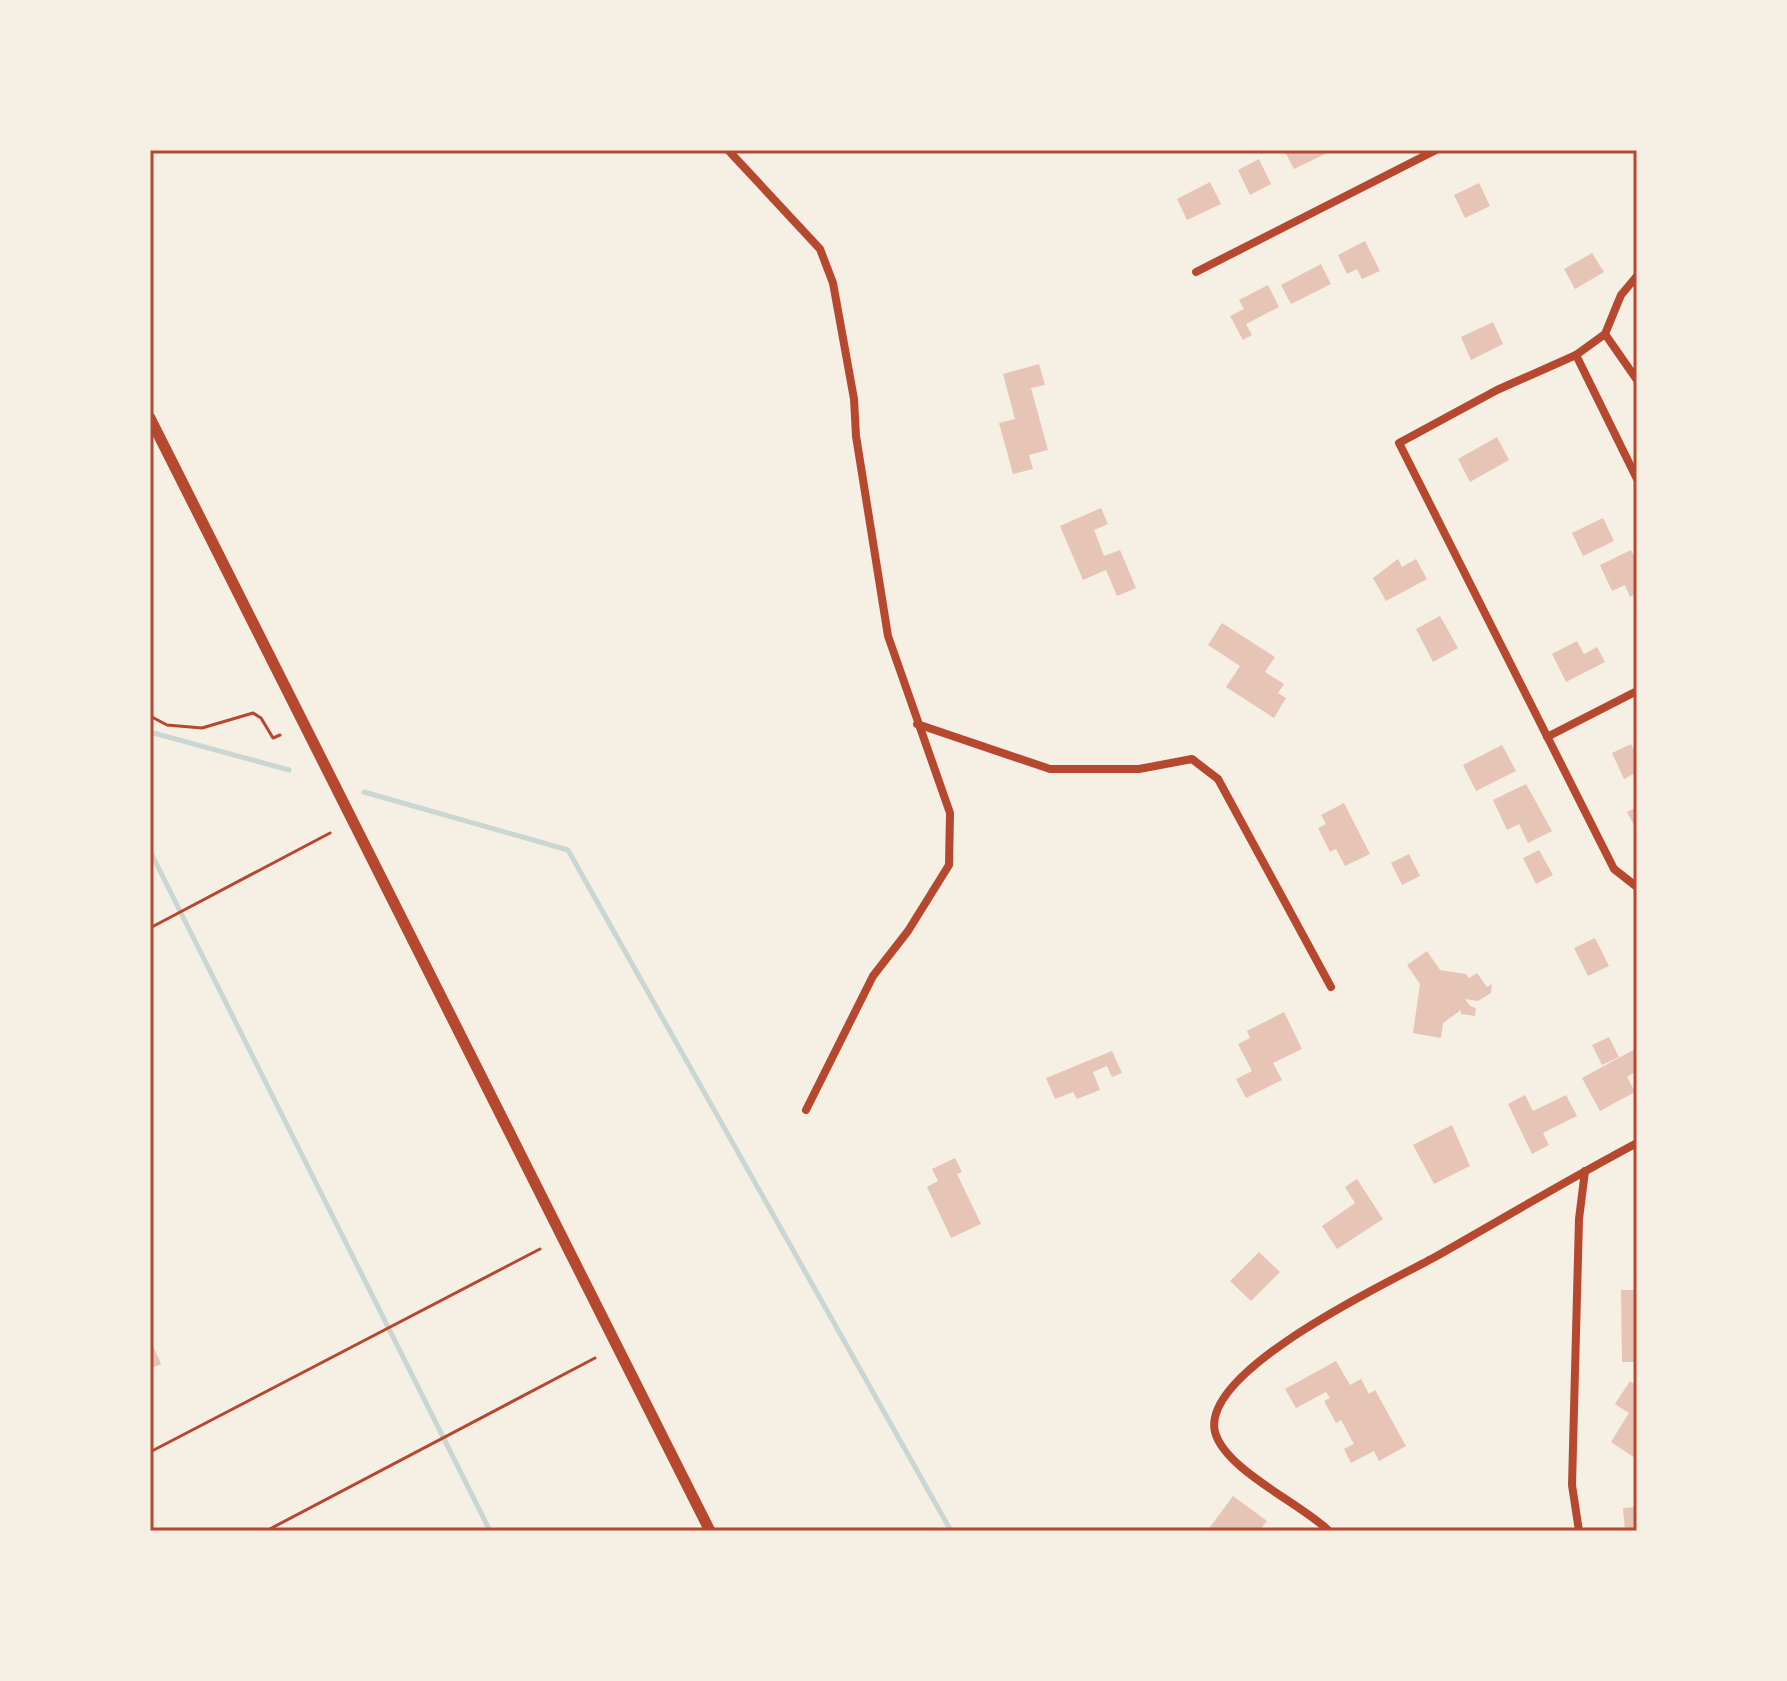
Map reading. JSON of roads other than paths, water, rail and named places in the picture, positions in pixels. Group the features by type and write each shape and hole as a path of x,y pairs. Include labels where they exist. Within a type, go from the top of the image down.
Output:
{"street":[{"path":"728,150 820,249 833,283 854,399 866,506 888,636 950,813 949,865 908,931 873,976 806,1110"},
{"path":"1196,272 1436,150"},
{"path":"1637,276 1621,295 1605,334 1576,355 1497,390 1399,443 1614,869 1637,887"},
{"path":"1605,334 1637,380"},
{"path":"1576,355 1637,479"},
{"path":"150,418 710,1531"},
{"path":"1547,737 1637,691"},
{"path":"917,724 1050,769 1139,769 1192,759 1218,779 1331,987"},
{"path":"1329,1531 1229,1453 1215,1434 1215,1416 1224,1396 1253,1367 1308,1325 1637,1143"},
{"path":"1579,1531 1572,1485 1579,1219 1585,1171"}],"waterway":[{"path":"150,732 289,770"},
{"path":"364,792 568,850 951,1531"},
{"path":"150,851 490,1531"}]}
